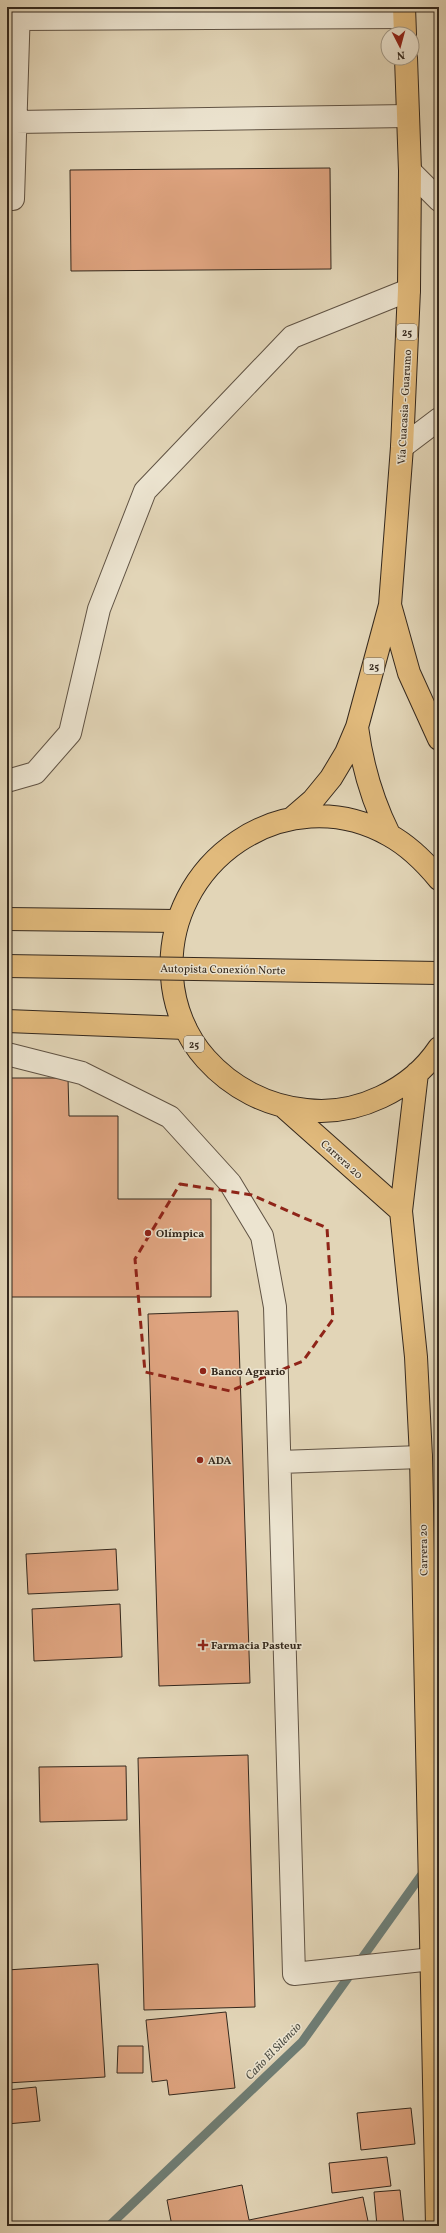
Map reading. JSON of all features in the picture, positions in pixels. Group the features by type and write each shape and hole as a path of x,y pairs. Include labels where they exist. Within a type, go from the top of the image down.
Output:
{"main road":[{"name":"Vía Cuacasia - Guarumo","path":"291,819 312,800 331,778 346,754 357,728 390,606 402,447 409,290 410,171 406,66"},
{"path":"390,606 409,673 439,739"},
{"name":"Vía Cuacasia - Guarumo","path":"357,728 368,783 377,809 389,834"},
{"name":"25","path":"439,879 415,853 389,834 351,821 331,818 291,819 261,829 233,844 208,865 190,892 177,921 171,957 173,993 185,1028 198,1050 216,1069 236,1086 259,1098 284,1107 331,1111 355,1107 398,1088 417,1073 439,1048"},
{"path":"7,919 177,921"},
{"name":"Autopista Conexión Norte","path":"7,966 439,973"},
{"path":"7,1021 185,1028"},
{"name":"Carrera 20","path":"417,1073 401,1211 416,1357 421,1457 435,1875 432,1967 437,2226"},
{"name":"Carrera 20","path":"284,1107 401,1211"}],"lane":[{"path":"13,199 19,13 404,19"},
{"path":"16,122 408,116"},
{"path":"410,171 439,200"},
{"path":"7,781 35,773 70,733 100,609 146,492 292,337 409,290"},
{"path":"402,447 439,419"},
{"path":"7,1054 82,1073 170,1117 230,1183 262,1236 275,1308 294,1974 370,1966 432,1967"},
{"path":"280,1462 421,1457"}],"highlighted area":[{"path":"180,1184 252,1195 327,1228 333,1319 303,1361 230,1391 145,1372 135,1259"}],"building":[{"path":"330,168 331,269 71,271 70,170"},
{"path":"7,1078 68,1078 69,1116 118,1116 118,1199 211,1199 211,1297 7,1297"},
{"path":"238,1311 250,1683 159,1686 148,1314"},
{"path":"116,1549 118,1590 28,1594 26,1554"},
{"path":"120,1604 122,1657 34,1661 32,1609"},
{"path":"7,1623 8,1658 7,1658"},
{"path":"248,1755 255,2007 144,2010 138,1758"},
{"path":"126,1766 127,1820 40,1822 39,1767"},
{"path":"98,1964 105,2077 7,2083 7,1970"},
{"path":"226,2012 235,2088 169,2095 167,2080 152,2082 146,2020"},
{"path":"118,2046 143,2046 143,2073 117,2073"},
{"path":"36,2087 40,2121 7,2124 7,2090"},
{"path":"411,2108 415,2144 361,2150 357,2113"},
{"path":"387,2157 391,2186 332,2193 329,2163"},
{"path":"242,2185 249,2220 363,2197 369,2226 172,2226 167,2200"},
{"path":"400,2190 404,2225 377,2226 374,2192"}],"waterway":[{"name":"Caño El Silencio","path":"109,2226 302,2042 425,1870"}],"place":[{"name":"Olímpica","path":"148,1233"},
{"name":"Banco Agrario","path":"203,1371"},
{"name":"ADA","path":"200,1460"},
{"name":"Farmacia Pasteur","path":"203,1645"}]}
